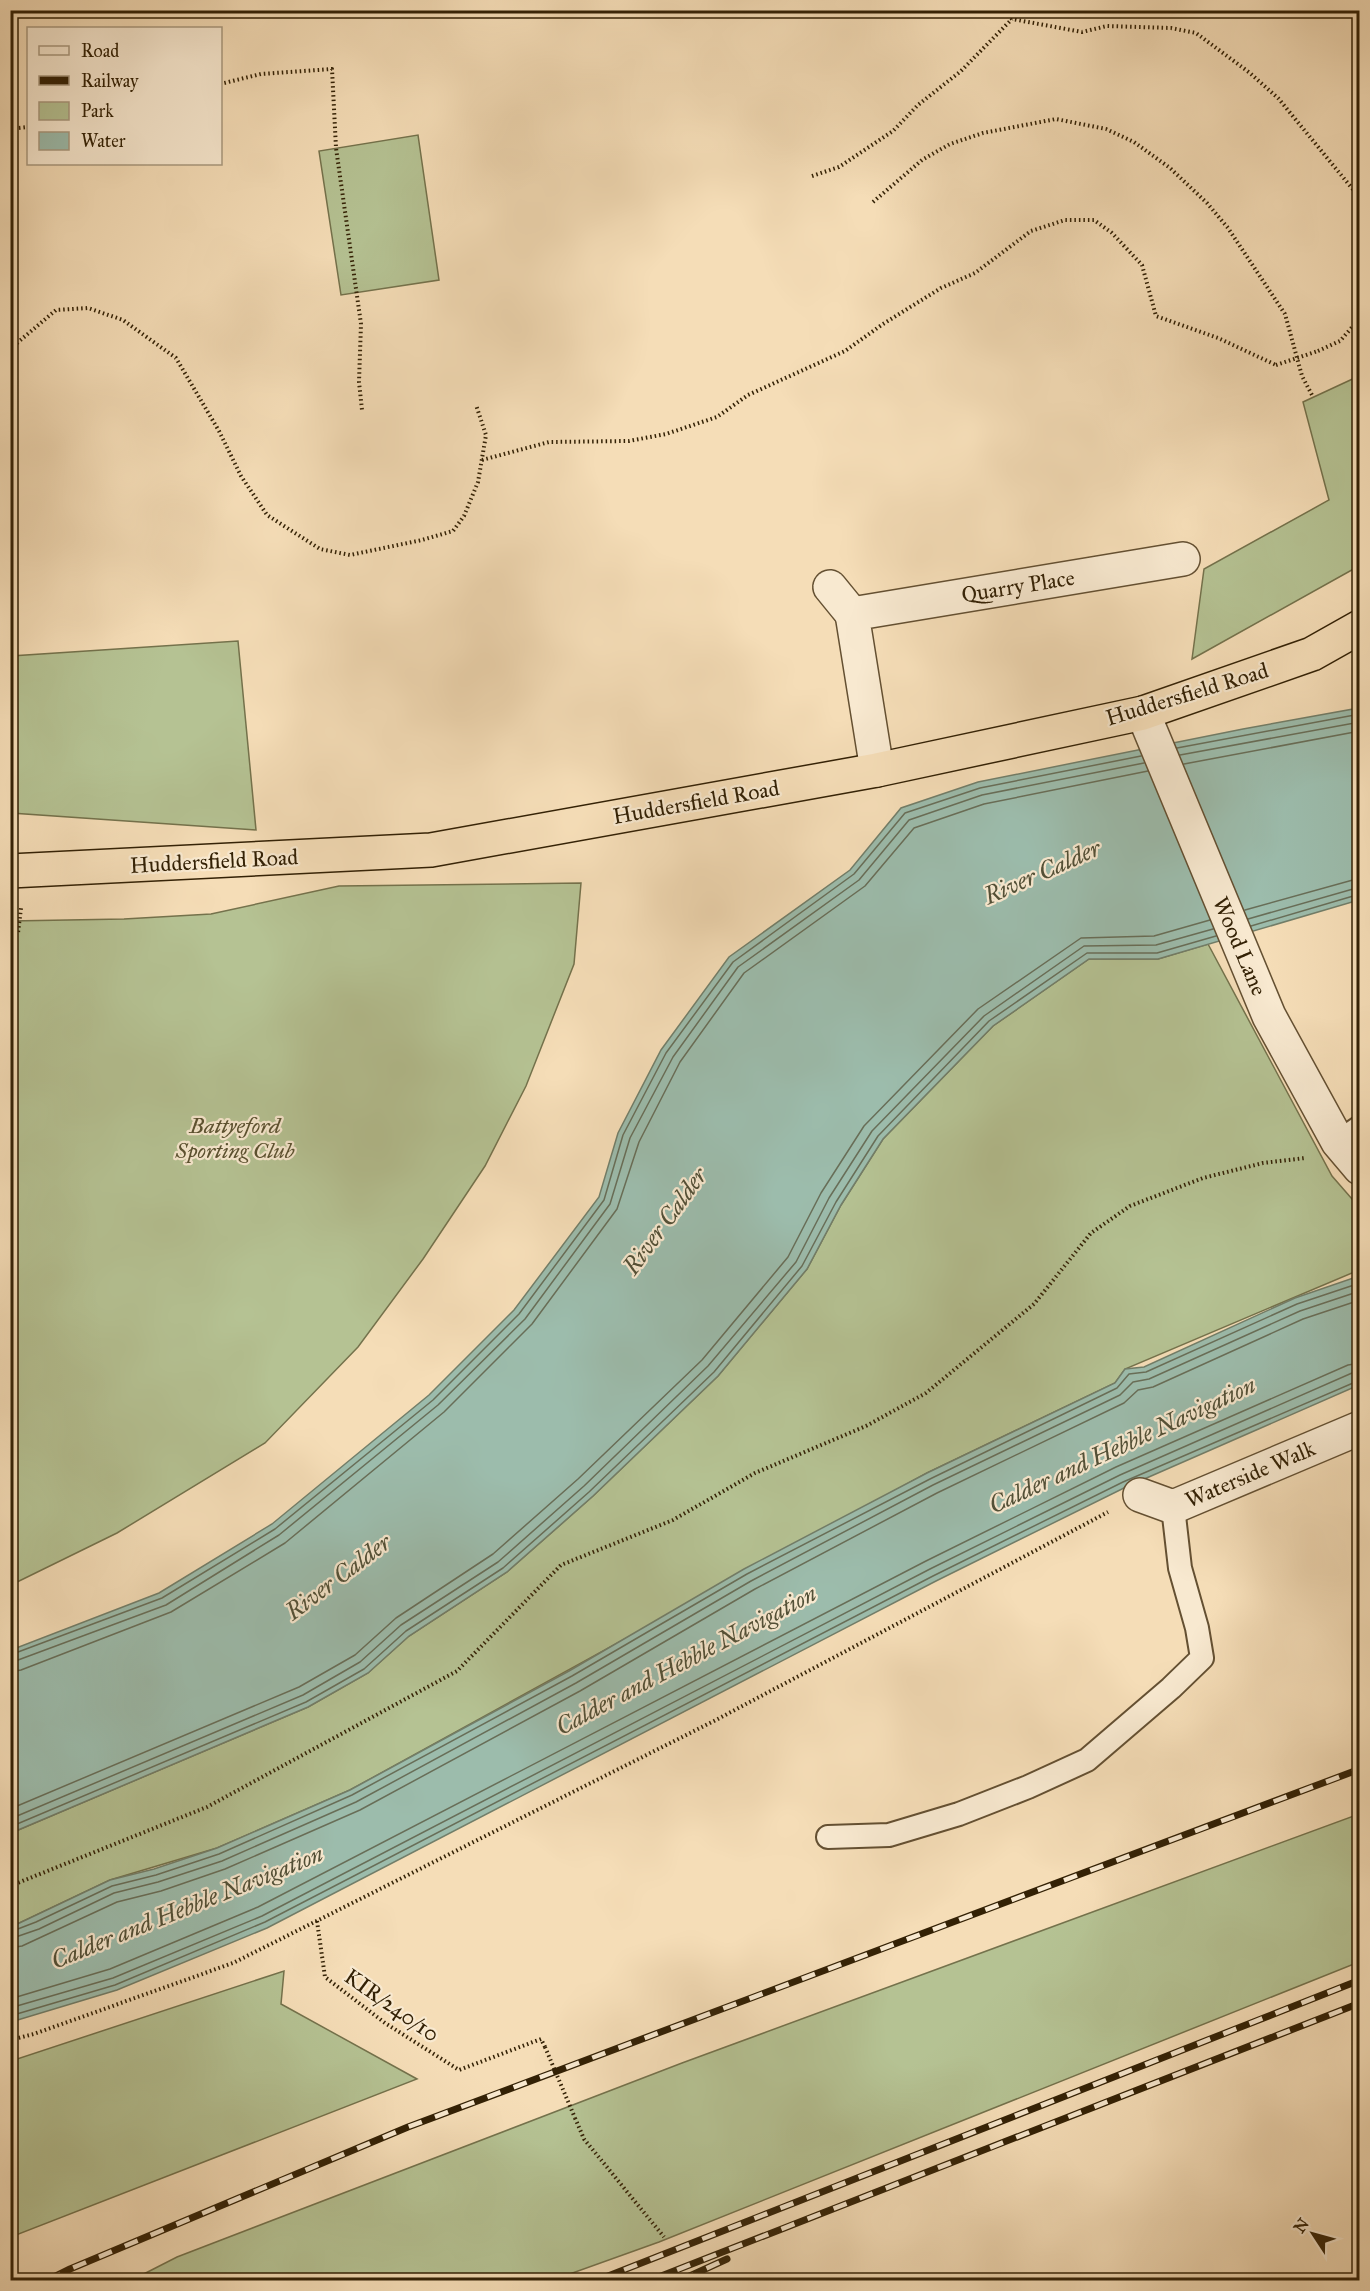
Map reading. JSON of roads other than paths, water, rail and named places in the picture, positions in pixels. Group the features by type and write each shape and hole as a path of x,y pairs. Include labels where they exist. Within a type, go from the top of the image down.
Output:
{"highway":[{"name":"Huddersfield Road","path":"10,871 431,850 877,770 1143,713 1312,654 1359,627"}],"street":[{"name":"Quarry Place","path":"852,614 1183,559"},
{"path":"830,587 852,614 877,770"},
{"name":"Wood Lane","path":"1143,713 1269,1016 1350,1148"},
{"name":"Waterside Walk","path":"1140,1495 1173,1507 1359,1428"}],"lane":[{"path":"828,1837 889,1835 959,1814 1028,1787 1087,1760 1171,1688 1202,1658 1197,1628 1180,1568 1173,1507"}],"water":[{"name":"River Calder","path":"1359,708 1359,900 1158,959 1089,959 993,1026 883,1139 841,1205 807,1269 718,1376 593,1496 507,1572 409,1636 368,1673 308,1707 11,1833 11,1650 159,1593 272,1524 429,1395 514,1310 599,1197 618,1133 661,1050 729,957 850,870 901,808 978,782"},
{"name":"Calder and Hebble Navigation","path":"1359,1276 1359,1385 1126,1487 936,1581 267,1928 117,1990 11,2022 11,1927 110,1880 154,1869 217,1848 350,1790 569,1671 744,1569 927,1473 1115,1383 1125,1369 1144,1367 1295,1298"}],"railway":[{"path":"48,2280 408,2127 1360,1769"},
{"path":"598,2280 1360,1980"},
{"path":"651,2280 1360,2003"},
{"path":"681,2280 727,2259"}],"park label":[{"name":"Battyeford Sporting Club","path":"235,1138"}]}
